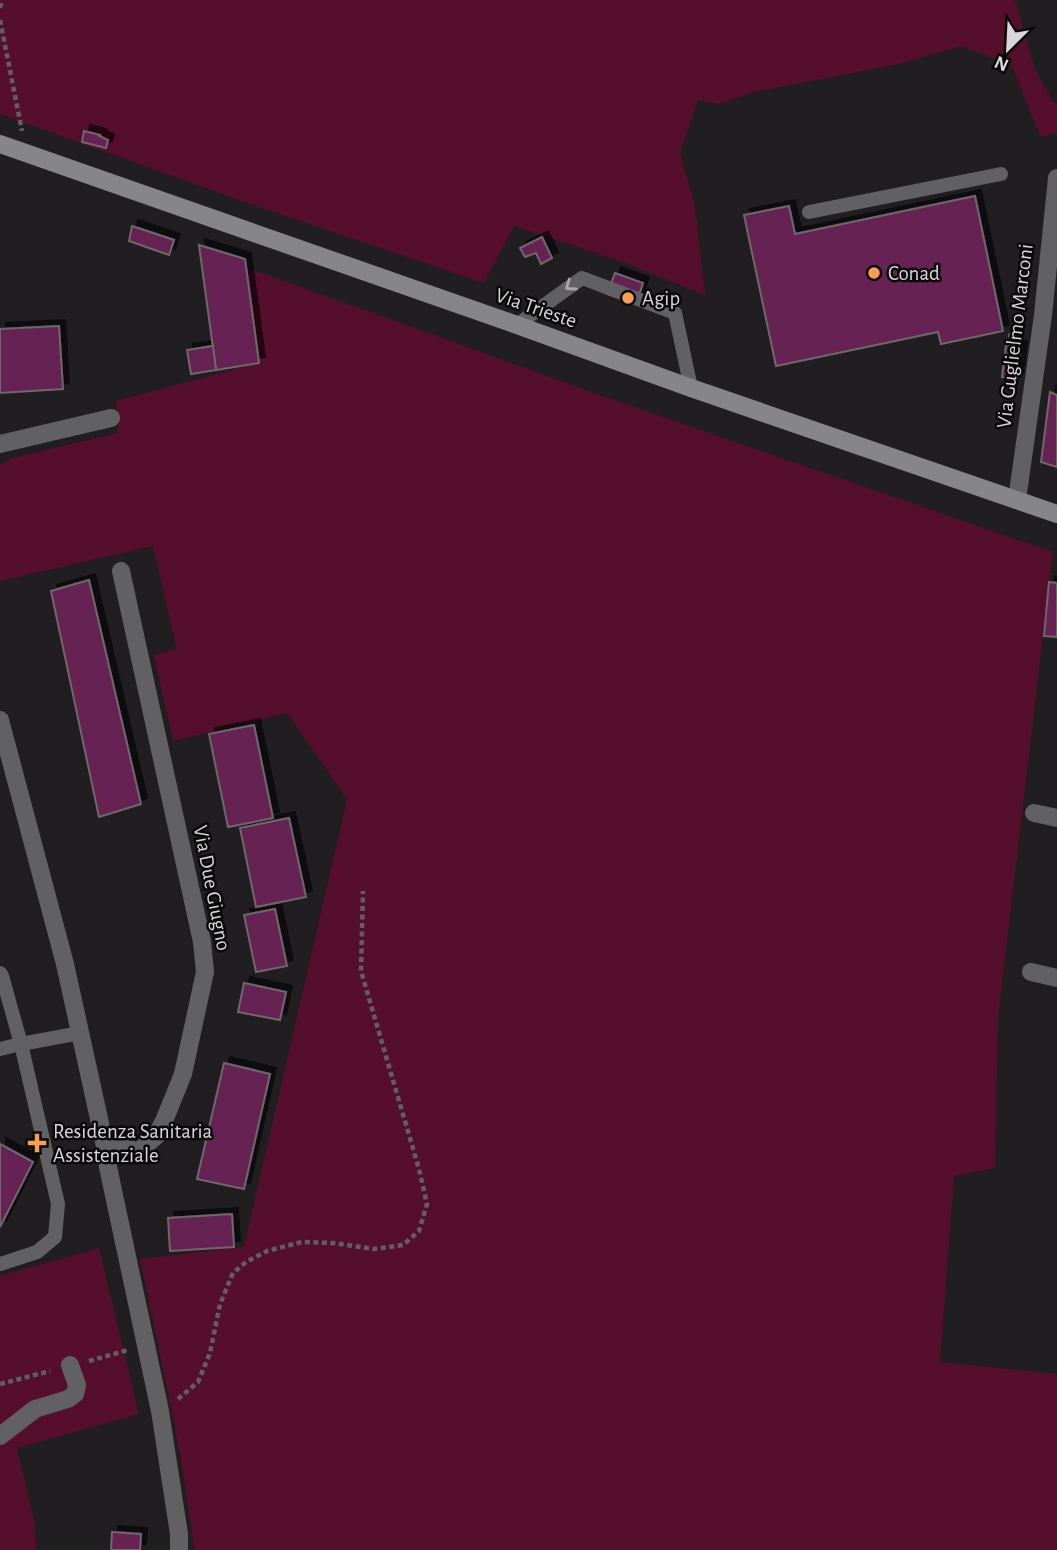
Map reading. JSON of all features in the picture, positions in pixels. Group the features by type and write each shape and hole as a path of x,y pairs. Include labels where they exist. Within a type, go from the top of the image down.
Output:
{"street":[{"name":"Via Trieste","path":"0,145 1057,514"},
{"name":"Via Guglielmo Marconi","path":"1017,500 1050,318 1057,178"},
{"path":"0,444 111,418"},
{"name":"Via Due Giugno","path":"105,1146 139,1151 156,1136 183,1074 205,972 202,942 121,571"},
{"path":"0,720 65,964 105,1146 160,1411 179,1534 179,1550"},
{"path":"1034,813 1057,818"},
{"path":"1031,972 1057,978"},
{"path":"0,1436 35,1409 68,1399 75,1394 76,1385 70,1365"}],"lane":[{"path":"808,212 1001,174"},
{"path":"517,325 582,278 675,313 691,388"},
{"path":"0,973 21,1044 58,1204 55,1237 37,1252 0,1264"},
{"path":"0,1049 80,1033"}],"path":[{"path":"0,8 2,0"},
{"path":"0,20 17,107 30,155"},
{"path":"160,1411 198,1382 210,1353 220,1304 233,1273 246,1262 267,1251 302,1242 374,1249 403,1245 419,1231 427,1203 361,971 363,891"}],"shaded area":[{"path":"0,0 1015,0 1034,67 1053,102 1057,103 1057,133 1041,137 1011,65 961,46 899,64 754,92 719,104 698,100 680,152 695,207 705,295 615,259 514,226 484,283 259,207 0,114"},
{"path":"246,267 594,393 1053,552 998,1016 995,1168 954,1176 940,1362 1057,1374 1057,1550 194,1550 177,1440 140,1259 244,1247 347,799 287,713 173,741 154,655 177,649 153,546 0,581 0,465 12,458 118,433 116,401 258,363"},
{"path":"99,1248 139,1414 17,1448 35,1525 36,1550 0,1550 0,1276"}],"building":[{"path":"84,131 108,140 106,148 82,142"},
{"name":"Conad","path":"975,196 1003,331 941,344 938,332 776,366 744,215 789,206 795,234"},
{"path":"132,226 174,240 169,255 129,241"},
{"path":"542,237 552,258 541,264 536,253 525,257 520,248"},
{"path":"199,245 245,259 259,363 216,370"},
{"path":"615,273 643,283 636,304 607,294"},
{"path":"59,326 63,389 0,393 0,329"},
{"path":"1006,345 1021,347 1017,378 1002,377"},
{"path":"213,346 216,370 191,374 187,350"},
{"path":"1050,392 1057,395 1057,467 1041,462"},
{"path":"89,580 141,804 99,817 51,591"},
{"path":"1049,582 1057,583 1057,637 1044,636"},
{"path":"254,725 273,818 228,827 209,734"},
{"path":"289,818 306,897 256,907 240,828"},
{"path":"275,909 287,966 256,972 244,915"},
{"path":"244,983 286,992 280,1020 238,1012"},
{"path":"224,1063 270,1074 244,1189 197,1179"},
{"path":"0,1144 33,1162 0,1227"},
{"path":"232,1214 234,1247 170,1251 168,1218"},
{"path":"112,1532 141,1534 140,1550 111,1550"}],"place":[{"name":"Conad","path":"874,273"},
{"name":"Agip","path":"628,298"},
{"name":"Residenza Sanitaria Assistenziale","path":"37,1143"}]}
